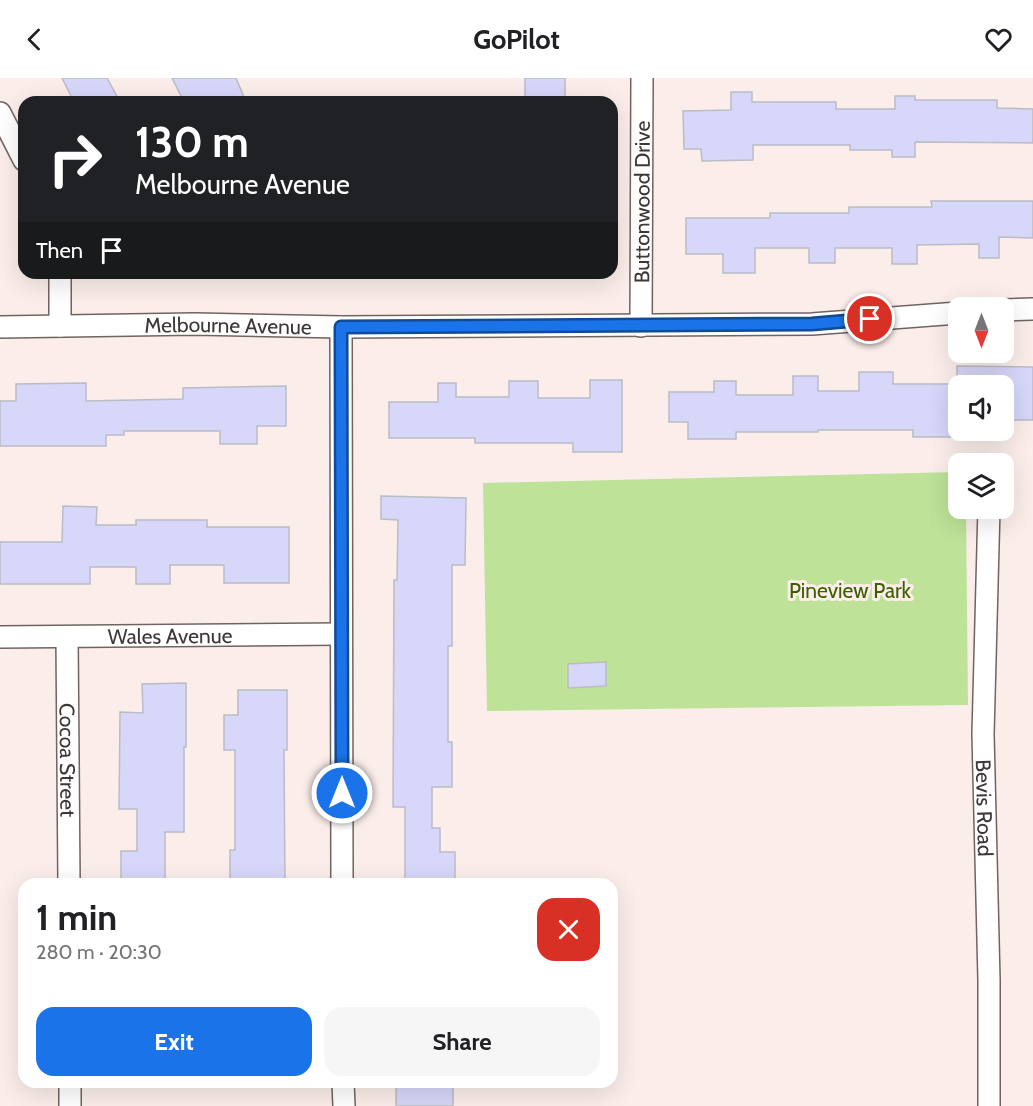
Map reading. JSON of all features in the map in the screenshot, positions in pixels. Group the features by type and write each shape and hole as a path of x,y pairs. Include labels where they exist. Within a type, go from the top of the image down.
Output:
{"street":[{"name":"Buttonwood Drive","path":"641,326 642,78"},
{"path":"0,113 18,148"},
{"path":"60,279 60,326"},
{"path":"1014,310 1033,309"},
{"name":"Melbourne Avenue","path":"0,327 195,324 341,327 812,324 948,314"},
{"path":"341,327 342,878"},
{"name":"Bevis Road","path":"989,519 983,734 989,980 989,1106"},
{"name":"Wales Avenue","path":"0,637 340,634"},
{"name":"Cocoa Street","path":"68,637 69,878"},
{"path":"70,1088 70,1106"},
{"path":"344,1088 344,1106"}],"green space":[{"name":"Pineview Park","path":"948,472 948,519 966,519 968,705 487,711 483,483"}],"building":[{"path":"62,78 107,78 117,96 71,96"},
{"path":"172,78 236,78 244,96 181,96"},
{"path":"525,78 565,78 565,96 525,96"},
{"path":"731,92 752,92 752,102 836,102 836,109 895,109 895,96 915,96 915,100 997,100 997,108 1033,109 1033,143 915,142 915,157 892,157 892,150 850,150 850,145 753,145 753,160 702,161 701,149 684,149 683,111 731,110"},
{"path":"931,201 1033,201 1033,238 999,237 999,258 979,258 979,244 917,245 917,264 892,264 892,248 835,248 835,263 809,263 809,248 755,248 755,273 723,273 723,254 686,254 686,218 770,218 770,213 849,213 849,207 932,207"},
{"path":"957,366 1033,367 1033,420 1014,420 1014,375 957,375"},
{"path":"859,372 893,372 893,384 948,384 948,437 913,437 913,430 818,430 818,432 736,432 736,439 688,439 688,422 669,422 669,392 714,392 714,381 736,381 736,395 793,395 793,376 818,376 818,391 859,391"},
{"path":"590,380 622,380 622,452 573,452 573,443 475,443 475,438 389,438 389,402 438,402 438,383 456,383 456,397 509,397 509,381 538,381 538,398 590,398"},
{"path":"86,383 86,401 183,399 183,388 286,386 286,426 257,426 257,444 220,444 220,431 124,431 124,435 106,435 106,446 0,446 0,401 16,401 16,384"},
{"path":"381,496 466,498 465,565 452,565 452,646 448,646 448,742 452,742 452,787 432,787 432,828 440,828 440,852 455,852 455,878 405,878 405,807 393,807 394,580 397,580 398,520 381,519"},
{"path":"63,506 97,507 96,525 136,525 136,520 207,520 207,527 289,527 289,583 224,583 224,565 170,565 170,584 136,584 136,567 90,567 90,584 0,584 0,542 62,542"},
{"path":"606,662 606,686 568,688 568,664"},
{"path":"186,683 184,832 165,832 165,878 121,878 121,851 137,851 137,809 119,809 120,712 143,713 142,684"},
{"path":"238,690 287,690 287,750 284,750 285,878 230,878 230,850 235,850 235,750 224,750 224,715 238,715"},
{"path":"396,1088 453,1088 453,1106 396,1106"}],"route":[{"path":"342,793 341,327 812,324 870,319"}]}
